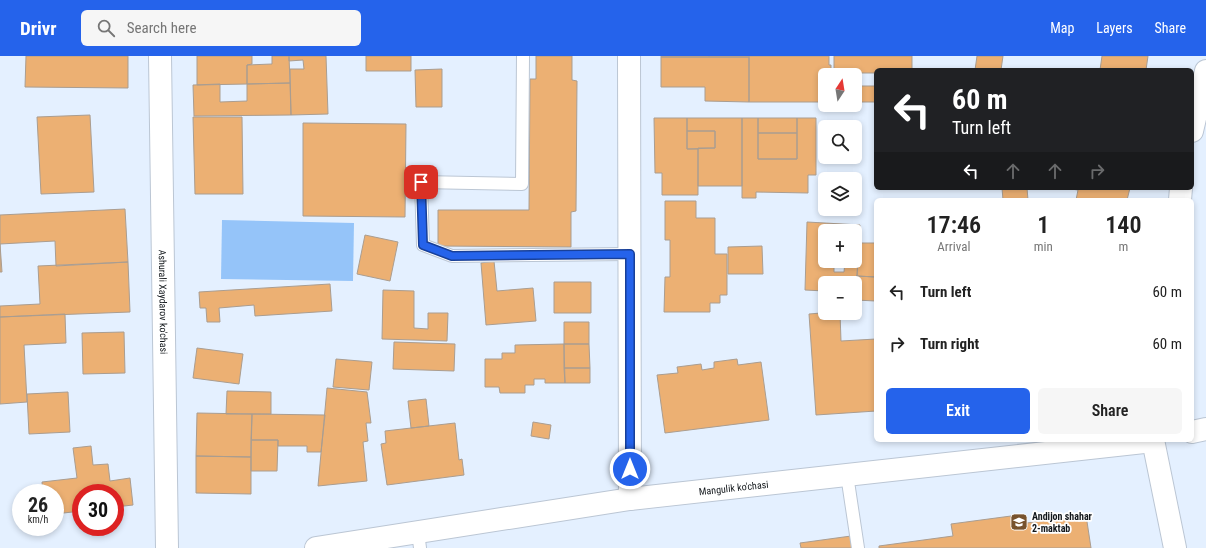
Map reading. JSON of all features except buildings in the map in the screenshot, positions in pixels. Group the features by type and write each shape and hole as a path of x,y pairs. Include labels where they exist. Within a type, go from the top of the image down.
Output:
{"street":[{"name":"Ashurali Xaydarov ko'chasi","path":"160,56 167,548"},
{"path":"629,56 630,499"},
{"path":"1194,121 1206,70"},
{"path":"1194,432 1206,429"},
{"name":"Mangulik ko'chasi","path":"316,548 419,540 630,499 1136,442"},
{"path":"1154,442 1175,548"}],"lane":[{"path":"523,56 522,184 421,182 423,245 452,256 630,254"},
{"path":"847,475 858,548"}],"shaded area":[{"path":"222,220 354,223 353,281 221,279"}],"place":[{"name":"Andijon shahar 2-maktab","path":"1019,522"}],"route":[{"path":"421,182 423,245 452,256 630,254 630,469"}]}
